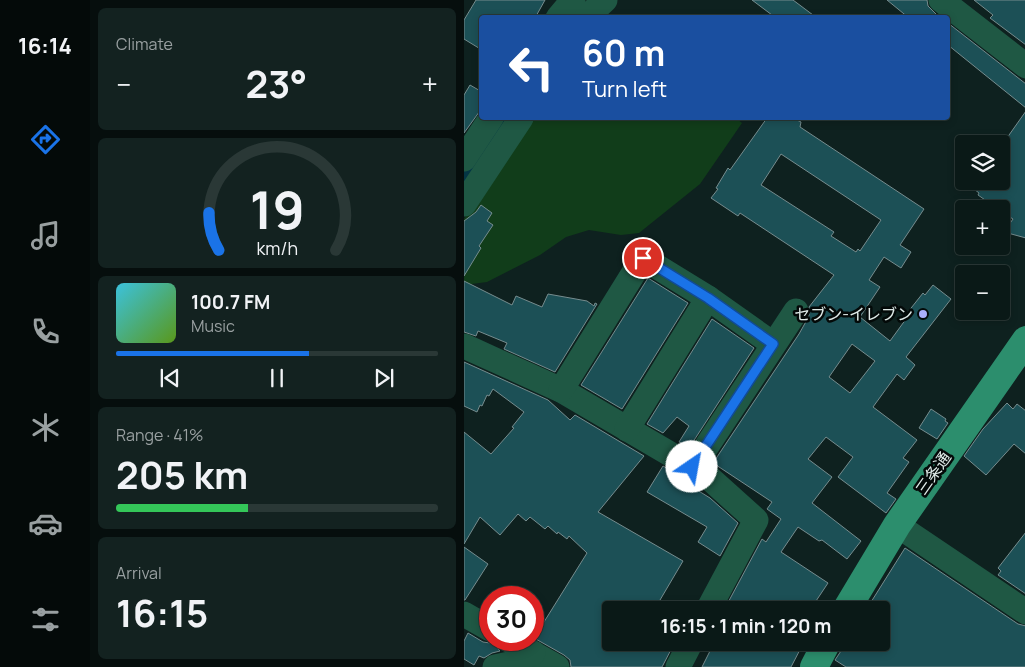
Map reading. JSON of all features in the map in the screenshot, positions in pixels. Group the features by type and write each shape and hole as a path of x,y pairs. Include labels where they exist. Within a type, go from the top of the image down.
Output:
{"main road":[{"name":"三条通","path":"851,601 897,525 1025,340"},
{"path":"814,667 822,651"}],"street":[{"path":"560,15 573,0"},
{"path":"589,15 605,0"},
{"path":"941,0 1025,66"},
{"path":"464,159 490,120"},
{"path":"464,204 520,120"},
{"path":"561,390 643,258 708,298 773,344"},
{"path":"627,428 708,298"},
{"path":"692,467 796,311"},
{"path":"464,346 561,390 627,428 706,476 756,520 713,601"},
{"path":"897,525 1025,612"},
{"path":"464,614 479,623"},
{"path":"529,651 557,667"},
{"path":"678,667 686,651"},
{"path":"495,667 509,664 533,653"}],"green space":[{"path":"532,120 738,120 742,123 700,184 639,233 621,235 589,230 566,237 540,255 487,282 464,285 464,219"}],"building":[{"path":"476,0 545,0 537,15 479,15 479,48 464,39 464,20"},
{"path":"752,0 793,0 813,15 772,15"},
{"path":"887,0 927,0 928,6 937,15 905,15"},
{"path":"974,0 1026,0 1026,45 990,18 993,15"},
{"path":"950,25 1026,84 1026,108 950,47"},
{"path":"470,85 479,90 479,112 464,133 464,95"},
{"path":"1026,111 1026,238 1010,234 1010,223 1013,219 1010,217 1010,200 985,200 978,195 979,193 975,190 1010,190 1009,135"},
{"path":"766,120 797,120 801,122 800,127 924,209 900,245 911,252 901,268 884,257 869,280 880,287 860,317 890,341 906,319 904,317 923,293 925,295 933,285 951,299 906,357 915,365 904,380 897,374 873,407 917,440 903,458 909,462 887,493 896,499 886,513 838,477 853,457 826,437 808,459 832,477 812,503 861,541 847,559 822,540 819,541 798,527 781,552 828,583 816,601 729,601 762,539 766,542 781,519 767,509 772,502 713,463 799,334 808,318 809,307 834,275 740,213 738,216 711,198 718,189 716,188 728,168 730,170","holes":["781,154 881,220 860,251 858,249 856,252 831,236 834,232 761,185","852,344 875,361 850,393 829,377"]},
{"path":"481,205 492,213 487,221 493,225 479,246 481,248 464,276 464,221 476,212"},
{"path":"648,278 688,303 622,409 581,385"},
{"path":"464,281 512,305 516,296 542,307 548,294 587,301 594,306 595,303 597,304 555,372 504,349 507,343 478,331 476,336 464,332"},
{"path":"712,319 754,348 689,448 679,442 689,426 677,417 663,433 647,424"},
{"path":"464,362 548,400 570,420 575,415 644,456 598,512 683,561 660,600 662,601 602,601 602,651 670,651 662,667 571,667 570,660 544,644 544,622 587,553 569,536 567,539 558,532 557,534 548,526 545,529 530,517 526,521 518,514 500,535 480,517 464,544 464,432 491,454 514,428 512,427 524,412 493,389 489,396 487,395 482,406 480,405 477,412 464,406"},
{"path":"1007,403 1013,409 1017,404 1026,411 1026,454 1014,444 986,475 964,456 983,429"},
{"path":"931,409 946,419 945,421 948,423 937,439 919,428"},
{"path":"663,466 710,498 738,523 720,556 698,542 707,527 647,492"},
{"path":"1026,532 1026,594 998,575 1001,571 998,568"},
{"path":"464,547 488,564 465,600 464,600"},
{"path":"905,548 1018,624 1026,626 1026,667 846,667 835,660 841,651 890,651 890,601 872,601"},
{"path":"468,633 479,640 479,651 500,651 484,658 479,656 474,665 464,659 464,641"},
{"path":"710,651 799,651 791,667 702,667"}],"waterway":[{"path":"464,180 505,120"}],"place":[{"name":"セブン-イレブン","path":"923,314"}],"route":[{"path":"643,258 708,298 773,344 692,467"}]}
